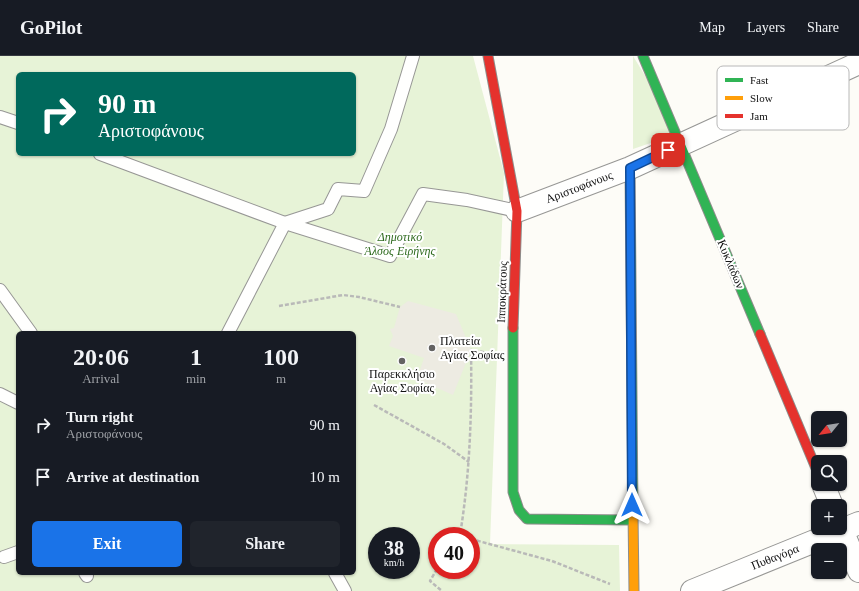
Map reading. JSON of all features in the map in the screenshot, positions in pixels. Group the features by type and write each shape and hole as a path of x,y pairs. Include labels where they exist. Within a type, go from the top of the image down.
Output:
{"street":[{"name":"Ιπποκράτους","path":"488,56 517,211 512,357 513,492 517,507 521,514 527,519 632,520"},
{"name":"Κυκλάδων","path":"643,56 811,456"},
{"name":"Αριστοφάνους","path":"517,211 630,168 717,128"},
{"path":"630,168 632,520 634,591"},
{"path":"847,526 859,571"},
{"name":"Πυθαγόρα","path":"692,591 826,535"}],"lane":[{"path":"229,331 284,223 328,209 338,189 364,191 391,129 412,56"},
{"path":"0,116 16,122"},
{"path":"105,156 284,223 390,256 423,194 467,200 517,211"},
{"path":"0,290 30,331"},
{"path":"0,394 16,402"},
{"path":"4,557 16,553"},
{"path":"336,575 345,591"}],"path":[{"path":"278,306 343,295 400,307"},
{"path":"462,527 469,462 471,350 512,357"},
{"path":"374,405 444,444 469,462"},
{"path":"480,541 552,561 613,585"},
{"path":"431,579 442,591"}],"green space":[{"name":"Δημοτικό Άλσος Ειρήνης","path":"0,56 473,56 504,173 490,544 619,545 620,591 0,591"},
{"path":"633,56 680,133 633,149"}],"shaded area":[{"name":"Πλατεία Αγίας Σοφίας","path":"408,301 456,314 471,350 453,395 417,379 424,358 389,346 393,336 390,329 394,328 400,307"}],"traffic: fast":[{"path":"643,56 760,334"},
{"path":"630,168 633,512"},
{"path":"513,328 513,492 519,510 527,519 632,520"}],"traffic: slow":[{"path":"633,512 634,591"}],"traffic: jam":[{"path":"488,56 517,211 513,328"},
{"path":"760,334 811,456"}],"place":[{"name":"Πλατεία Αγίας Σοφίας","path":"432,348"},
{"name":"Παρεκκλήσιο Αγίας Σοφίας","path":"402,361"}],"route":[{"path":"632,505 630,168 668,150"}]}
